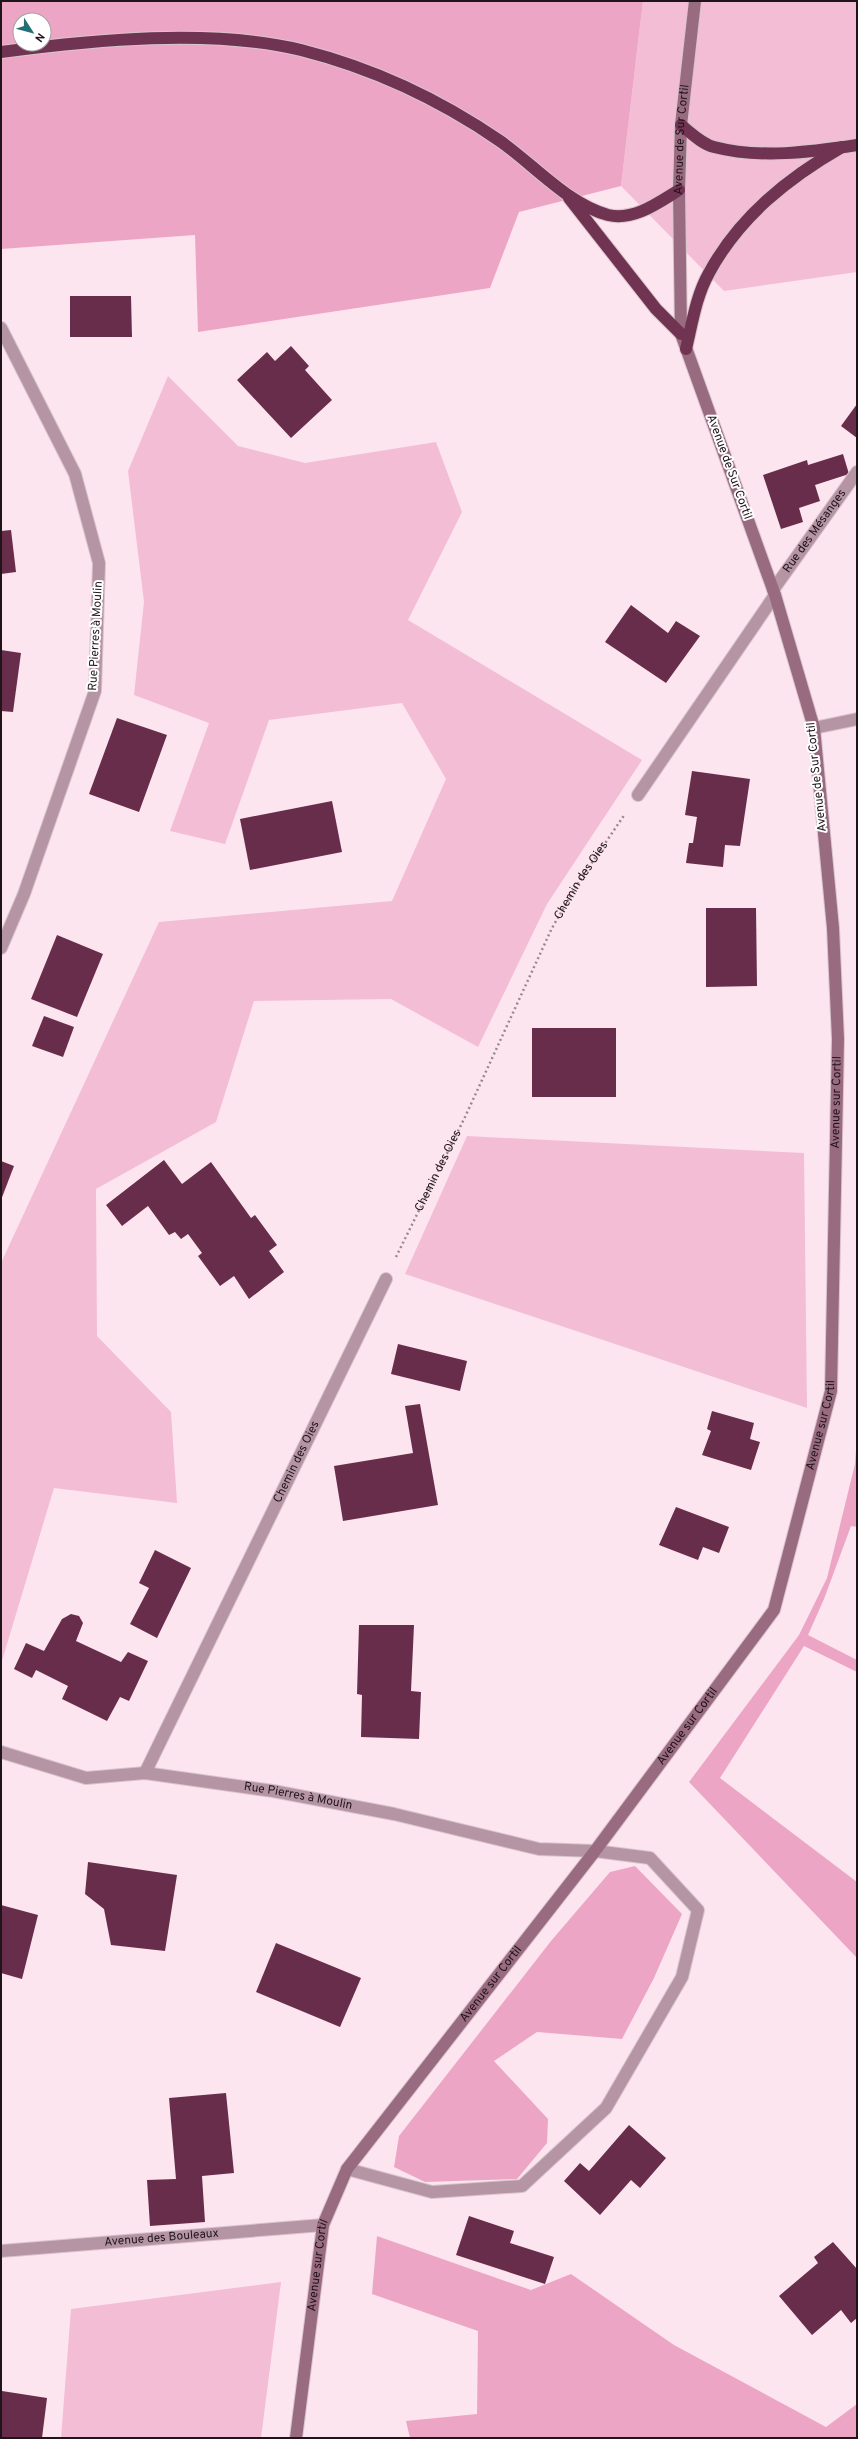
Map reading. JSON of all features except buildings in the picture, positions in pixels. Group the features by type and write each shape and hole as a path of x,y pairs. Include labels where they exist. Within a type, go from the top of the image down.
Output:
{"highway":[{"path":"1,52 159,38 232,40 300,50 380,74 436,100 524,157 563,191 592,209 609,215 627,216 648,209 679,190"},
{"path":"681,125 698,139 713,147 796,154 857,145"},
{"path":"686,349 696,305 708,274 739,229 763,203 790,180 842,147"},
{"path":"563,191 656,309 681,334"}],"main road":[{"name":"Avenue de Sur Cortil","path":"695,1 681,125 679,190 681,334 774,592 814,728 833,928"},
{"name":"Avenue sur Cortil","path":"296,2438 323,2225 347,2169 595,1851 774,1610 831,1391 838,1039 833,928"}],"street":[{"name":"Rue Pierres à Moulin","path":"1,328 75,474 99,563 95,691 24,894 1,948"},
{"name":"Rue des Mésanges","path":"774,592 857,472"},
{"path":"638,795 774,592"},
{"path":"814,728 857,719"},
{"name":"Chemin des Oies","path":"145,1773 386,1279"},
{"name":"Rue Pierres à Moulin","path":"1,1752 86,1778 145,1773 273,1790 394,1814 539,1849 595,1851 650,1858 698,1910 682,1977 606,2108 522,2186 432,2192 347,2169"},
{"name":"Avenue des Bouleaux","path":"1,2251 323,2225"}],"path":[{"name":"Chemin des Oies","path":"386,1279 465,1117 552,928 580,880 638,795"}],"shaded area":[{"path":"1,1 643,1 621,186 519,212 490,288 198,332 195,235 1,249"},
{"path":"643,1 857,1 857,272 724,291 621,186"},
{"path":"168,376 238,446 305,463 436,442 462,512 408,620 642,760 547,904 478,1047 391,999 254,1001 216,1122 96,1189 97,1336 171,1412 177,1503 54,1488 1,1664 1,1263 159,922 392,901 446,779 402,703 269,720 225,844 170,831 209,723 134,695 144,602 128,471"},
{"path":"467,1136 804,1153 807,1408 405,1274"},
{"path":"857,1436 857,1527 851,1526 824,1599 808,1635 857,1660 857,1672 804,1646 720,1778 857,1882 857,1958 689,1782 799,1635 827,1578 855,1464"},
{"path":"635,1866 682,1914 654,1978 622,2039 537,2032 494,2061 548,2119 547,2143 517,2179 425,2182 394,2167 399,2136 551,1941 610,1872"},
{"path":"377,2236 531,2290 571,2274 674,2345 826,2427 857,2404 857,2438 410,2438 406,2421 477,2414 478,2331 372,2294"},
{"path":"281,2282 261,2438 61,2438 71,2309"}]}
